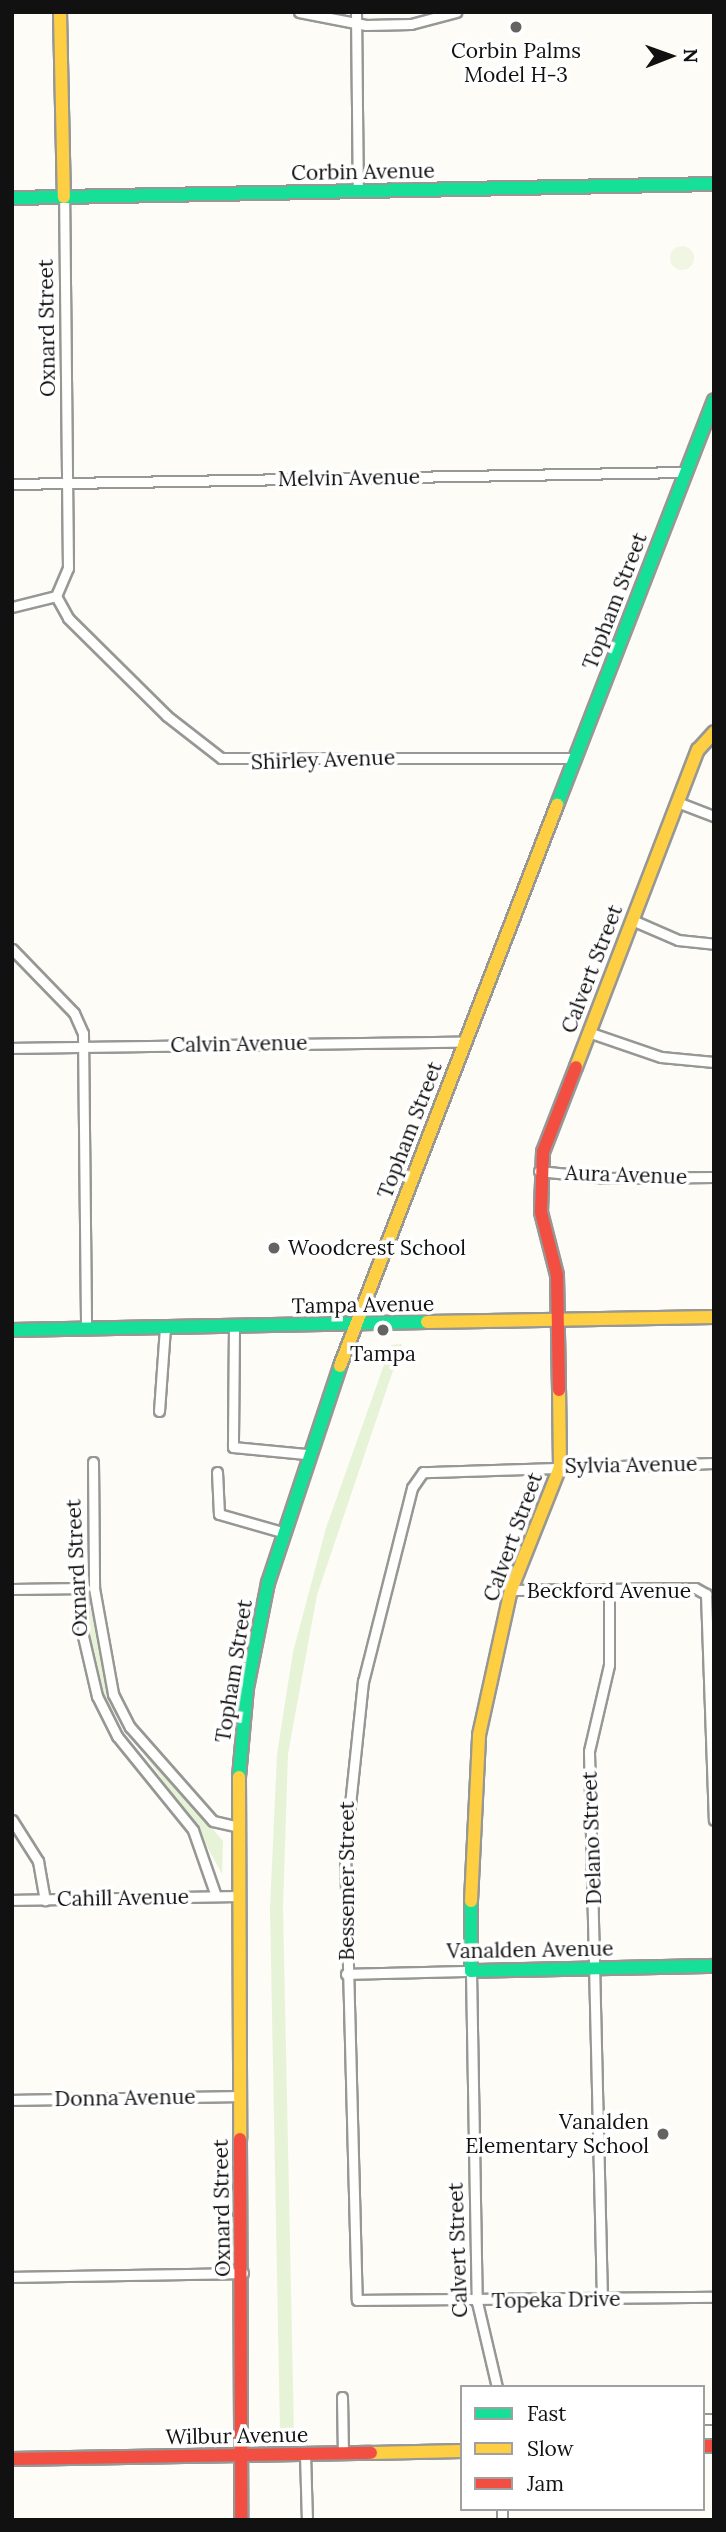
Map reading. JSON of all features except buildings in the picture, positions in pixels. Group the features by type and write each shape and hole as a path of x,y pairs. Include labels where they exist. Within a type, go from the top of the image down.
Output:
{"main road":[{"name":"Oxnard Street","path":"60,12 64,197"},
{"name":"Corbin Avenue","path":"12,198 714,184"},
{"name":"Topham Street","path":"234,1896 235,1826 247,1688 282,1532 306,1454 714,400"},
{"name":"Calvert Street","path":"471,1971 471,1810 479,1735 511,1590 560,1466 556,1267 539,1171 588,1032 677,802 698,750 714,732"},
{"name":"Tampa Avenue","path":"12,1330 714,1317"},
{"name":"Oxnard Street","path":"234,1896 243,2273 241,2520"},
{"name":"Vanalden Avenue","path":"471,1971 714,1966"},
{"name":"Wilbur Avenue","path":"12,2459 460,2451"}],"street":[{"path":"299,12 356,24 411,24 456,12"},
{"path":"356,12 358,192"},
{"name":"Oxnard Street","path":"56,596 68,568 64,197"},
{"name":"Melvin Avenue","path":"12,484 686,472"},
{"path":"12,607 56,596"},
{"name":"Shirley Avenue","path":"56,596 68,618 167,716 221,758 575,758"},
{"path":"677,802 714,816"},
{"path":"632,920 678,940 714,944"},
{"path":"12,949 74,1013 83,1045 86,1329"},
{"path":"588,1032 661,1057 714,1062"},
{"name":"Calvin Avenue","path":"12,1048 465,1042"},
{"name":"Aura Avenue","path":"539,1171 606,1178 714,1177"},
{"path":"234,1326 233,1447 306,1454"},
{"path":"159,1410 165,1328"},
{"name":"Oxnard Street","path":"93,1462 94,1588 105,1668 130,1727 213,1821 235,1826"},
{"name":"Sylvia Avenue","path":"423,1472 714,1463"},
{"path":"217,1472 219,1514 282,1532"},
{"name":"Bessemer Street","path":"357,2300 346,1974 346,1838 354,1733 412,1488 423,1472"},
{"name":"Oxnard Street","path":"82,1588 83,1636 97,1696 117,1736 193,1830 216,1896"},
{"path":"12,1589 94,1588"},
{"name":"Beckford Avenue","path":"511,1590 695,1588 706,1594 714,1820"},
{"name":"Delano Street","path":"602,2300 589,1751 609,1665 609,1590"},
{"path":"12,1820 38,1861 45,1900"},
{"name":"Cahill Avenue","path":"12,1900 234,1896"},
{"name":"Vanalden Avenue","path":"346,1974 471,1971"},
{"name":"Calvert Street","path":"471,1971 477,2302 497,2385"},
{"name":"Donna Avenue","path":"12,2100 238,2096"},
{"path":"12,2277 243,2273"},
{"name":"Topeka Drive","path":"357,2300 477,2302 714,2297"},
{"path":"342,2398 343,2453"},
{"path":"305,2454 307,2520"}],"green space":[{"path":"682,246 690,250 694,258 690,266 682,270 674,266 670,258 674,250"},
{"path":"402,1344 317,1595 288,1754 283,1907 294,2433 280,2432 270,1909 277,1754 293,1652 326,1528 391,1345"},
{"path":"93,1607 107,1689 127,1729 223,1841 222,1874 196,1826 104,1699 90,1657 86,1609"}],"traffic: fast":[{"path":"12,198 714,184"},
{"path":"557,805 714,400"},
{"path":"12,1330 427,1322"},
{"path":"239,1777 247,1688 268,1583 340,1366"},
{"path":"471,1901 471,1971 714,1966"}],"traffic: slow":[{"path":"60,12 64,197"},
{"path":"576,1067 698,750 714,732"},
{"path":"340,1366 557,805"},
{"path":"427,1322 714,1317"},
{"path":"471,1901 479,1735 511,1590 560,1467 559,1390"},
{"path":"239,1777 240,2139"},
{"path":"371,2453 460,2451"}],"traffic: jam":[{"path":"559,1390 557,1275 541,1212 543,1152 576,1067"},
{"path":"240,2139 241,2520"},
{"path":"705,2446 714,2446"},
{"path":"12,2459 371,2453"}],"place":[{"name":"Corbin Palms Model H-3","path":"516,27"},
{"name":"Woodcrest School","path":"274,1248"},
{"name":"Tampa","path":"383,1330"},
{"name":"Vanalden Elementary School","path":"663,2134"}]}
